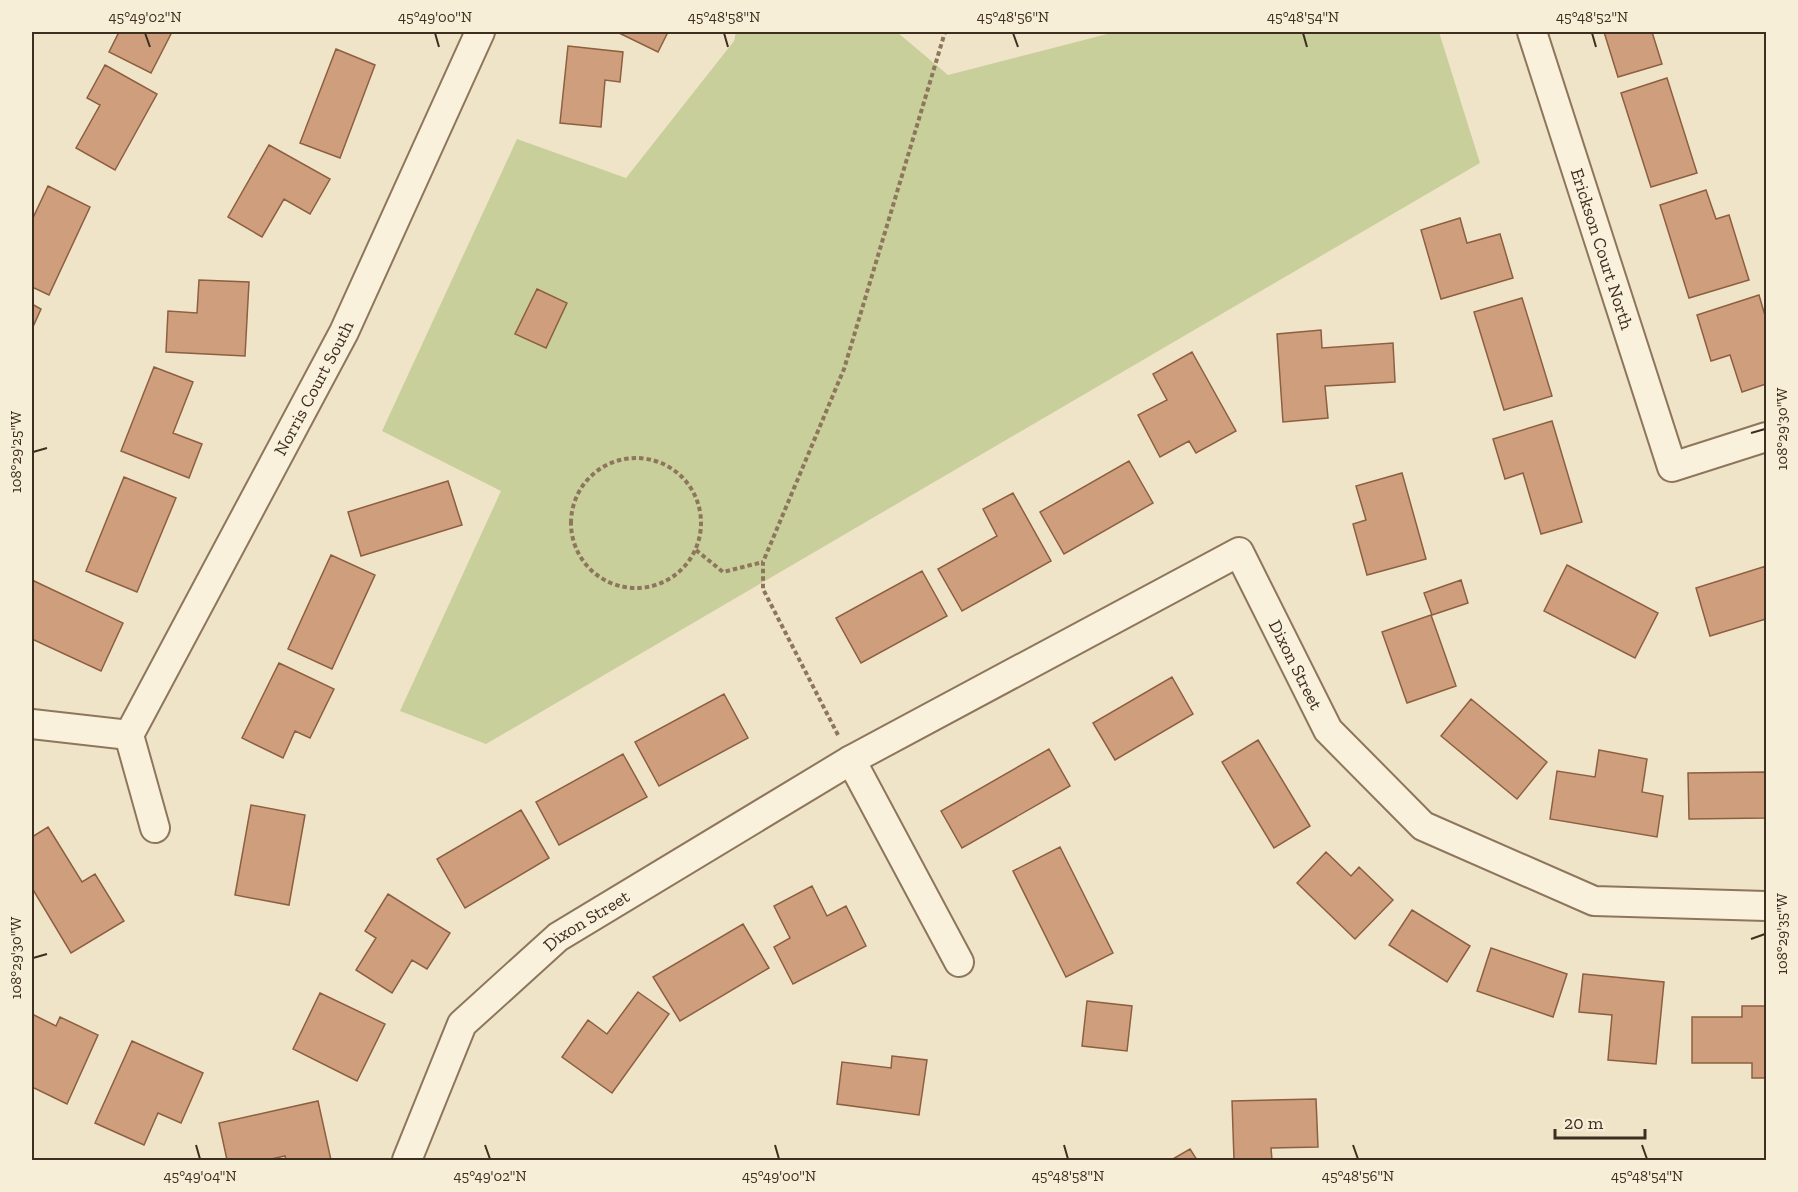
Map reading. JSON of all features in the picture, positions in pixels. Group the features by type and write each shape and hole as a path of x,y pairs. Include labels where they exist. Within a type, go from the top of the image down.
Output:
{"street":[{"name":"Norris Court South","path":"129,735 344,332 480,32"},
{"name":"Erickson Court North","path":"1532,32 1672,466 1767,437"},
{"name":"Dixon Street","path":"406,1161 462,1024 558,937 851,760 1239,552 1328,730 1423,826 1594,901 1767,906"},
{"path":"32,724 129,735 155,828"},
{"path":"851,760 959,962"}],"path":[{"path":"851,760 763,589 763,562 844,369 945,32"},
{"path":"646,458 671,467 682,476 695,495 701,519 696,549 686,564 669,579 649,587 618,586 596,575 581,558 570,528 575,498 589,477 616,460 646,458"},
{"path":"696,549 723,572 763,562"}],"green space":[{"path":"736,32 897,32 948,75 1115,32 1439,32 1480,163 486,744 400,711 501,491 382,431 517,139 626,178 734,41"}],"building":[{"path":"119,32 172,32 151,73 109,52"},
{"path":"617,32 668,32 658,52"},
{"path":"1604,32 1652,32 1662,64 1618,77"},
{"path":"568,46 623,52 620,82 605,80 601,127 560,123"},
{"path":"336,49 375,65 340,158 300,143"},
{"path":"105,65 157,94 115,170 76,148 100,105 87,98"},
{"path":"1667,78 1697,173 1651,187 1621,93"},
{"path":"269,145 330,179 310,214 284,199 262,237 228,217"},
{"path":"48,186 90,207 49,295 32,287 32,220"},
{"path":"1706,190 1716,219 1729,215 1749,280 1689,298 1660,205"},
{"path":"1460,218 1467,243 1500,234 1513,278 1441,299 1421,230"},
{"path":"199,280 249,282 245,356 166,352 168,311 197,313"},
{"path":"537,289 567,303 546,348 515,334"},
{"path":"1759,295 1766,319 1766,384 1742,392 1730,355 1711,361 1697,315"},
{"path":"1522,298 1552,396 1504,410 1474,312"},
{"path":"32,304 41,309 32,329"},
{"path":"1321,330 1322,348 1393,343 1395,382 1325,386 1328,418 1283,422 1277,334"},
{"path":"1192,352 1236,431 1196,453 1189,441 1160,457 1138,415 1167,400 1153,374"},
{"path":"154,367 193,382 173,433 202,444 189,478 121,451"},
{"path":"1552,421 1582,522 1541,534 1523,473 1505,479 1493,439"},
{"path":"1129,461 1153,503 1064,554 1040,512"},
{"path":"1402,473 1426,559 1367,575 1353,524 1366,520 1356,486"},
{"path":"124,477 176,498 137,592 86,571"},
{"path":"448,481 462,525 361,556 348,512"},
{"path":"1013,493 1051,561 962,611 938,569 997,536 983,509"},
{"path":"331,555 375,575 332,669 288,649"},
{"path":"1567,565 1658,613 1635,658 1544,611"},
{"path":"1766,566 1766,619 1710,636 1696,588"},
{"path":"922,571 947,616 861,663 836,618"},
{"path":"32,580 123,623 101,671 32,639"},
{"path":"1461,580 1468,603 1432,615 1424,593"},
{"path":"1431,615 1456,686 1407,703 1382,632"},
{"path":"279,663 334,689 310,738 295,731 283,758 242,738"},
{"path":"1172,677 1193,714 1115,760 1093,723"},
{"path":"724,694 748,738 659,786 635,742"},
{"path":"1471,699 1547,762 1517,799 1441,736"},
{"path":"1258,740 1310,826 1274,848 1222,762"},
{"path":"1049,749 1070,786 962,848 941,811"},
{"path":"1599,750 1647,759 1642,792 1663,796 1657,837 1550,819 1557,771 1595,777"},
{"path":"623,754 647,797 559,845 536,802"},
{"path":"1766,772 1766,818 1689,819 1688,773"},
{"path":"251,805 305,815 289,905 235,895"},
{"path":"521,810 549,858 465,908 437,859"},
{"path":"48,827 82,882 95,874 124,921 71,953 32,888 32,837"},
{"path":"1060,847 1113,953 1066,977 1013,871"},
{"path":"1326,852 1351,876 1359,867 1393,900 1355,939 1297,883"},
{"path":"812,886 827,916 846,906 866,946 793,984 774,947 790,938 774,906"},
{"path":"388,894 450,933 427,969 412,960 392,993 356,970 376,938 365,931"},
{"path":"1412,910 1470,946 1447,982 1389,945"},
{"path":"743,924 769,968 680,1021 653,977"},
{"path":"1491,948 1567,974 1553,1017 1477,991"},
{"path":"1583,974 1664,982 1656,1064 1608,1060 1612,1015 1579,1012"},
{"path":"638,992 669,1014 612,1093 562,1057 588,1020 607,1034"},
{"path":"320,993 385,1024 357,1081 293,1049"},
{"path":"1087,1001 1132,1006 1127,1051 1082,1046"},
{"path":"1742,1006 1766,1006 1766,1078 1752,1078 1752,1063 1692,1063 1692,1017 1742,1017"},
{"path":"32,1014 56,1026 60,1017 98,1035 67,1104 32,1087"},
{"path":"132,1041 203,1073 181,1123 158,1113 144,1145 95,1123"},
{"path":"892,1056 927,1060 919,1115 837,1104 842,1062 891,1068"},
{"path":"1316,1099 1318,1147 1271,1148 1272,1160 1234,1160 1232,1101"},
{"path":"318,1101 331,1160 286,1160 285,1156 267,1160 227,1160 219,1123"},
{"path":"1190,1149 1197,1160 1171,1160"}]}
